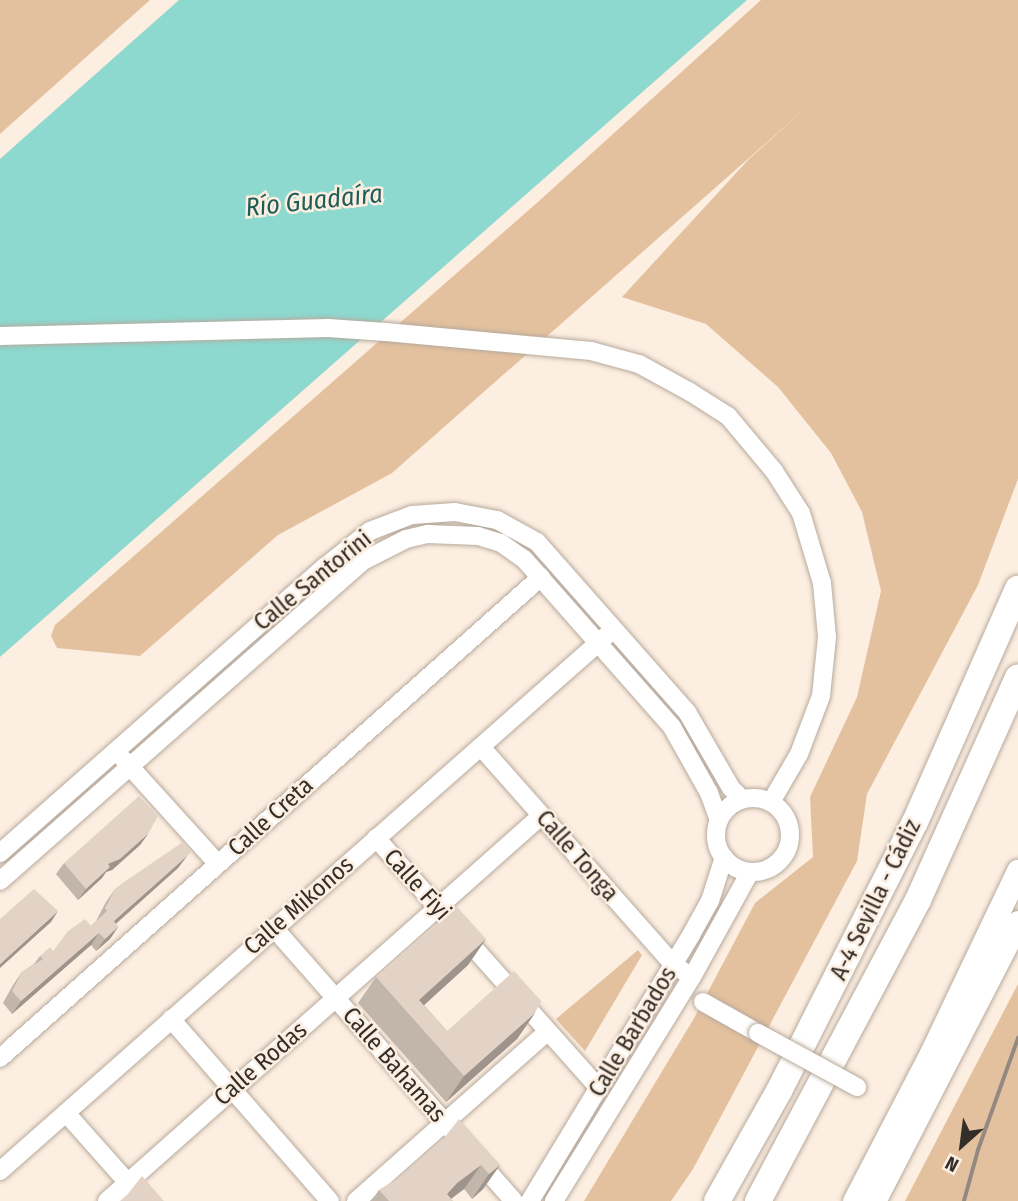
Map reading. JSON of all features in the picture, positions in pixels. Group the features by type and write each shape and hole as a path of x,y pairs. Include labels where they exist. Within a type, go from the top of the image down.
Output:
{"highway":[{"name":"A-4 Sevilla - Cádiz","path":"717,1201 779,1091 915,822 1018,589"},
{"name":"A-4 Sevilla - Cádiz","path":"758,1201 918,900 1018,677"}],"main road":[{"path":"854,1201 931,1053 1018,871"},
{"path":"874,1201 1018,922"}],"street":[{"path":"0,336 328,328 591,351 639,364 728,416 775,471 801,513 822,583 827,637 821,695 799,754 771,802"},
{"name":"Calle Santorini","path":"0,853 335,559 370,531 412,515 454,512 497,520 537,542 687,712 732,788 743,799"},
{"name":"Calle Santorini","path":"0,881 363,561 384,548 428,534 478,536 515,552 541,577 672,727 709,793 719,820"},
{"name":"Calle Creta","path":"4,1047 218,864 541,577"},
{"name":"Calle Mikonos","path":"0,1171 615,629"},
{"name":"Calle Tonga","path":"481,747 674,965 692,977"},
{"path":"116,752 218,864"},
{"path":"758,798 771,802 788,820 789,846 774,866 750,872 737,868 724,857 717,842 719,820 725,810 743,799 758,798"},
{"name":"Calle Rodas","path":"107,1201 541,816"},
{"name":"Calle Fiyi","path":"376,838 599,1088"},
{"name":"Calle Barbados","path":"530,1201 674,965 710,901 724,857"},
{"name":"Calle Barbados","path":"554,1201 692,977 750,872"},
{"name":"Calle Bahamas","path":"274,928 514,1201"},
{"path":"704,1002 857,1087"},
{"path":"171,1019 330,1201"},
{"path":"356,1201 548,1031"},
{"path":"66,1113 144,1201"}],"shaded area":[{"path":"0,0 150,0 0,134"},
{"path":"761,0 1018,0 1018,479 978,585 867,794 857,861 693,1169 671,1201 584,1201 693,1020 755,903 813,857 810,797 857,697 881,591 862,512 831,453 778,387 706,324 622,297 749,159 809,105 392,473 278,535 140,656 57,648 51,636 55,625 539,201"},
{"path":"638,950 642,955 585,1051 556,1019"},
{"path":"1018,984 1018,1201 905,1201"}],"water":[{"name":"Río Guadaíra","path":"179,0 747,0 0,657 0,159"}],"building":[{"path":"139,796 158,816 148,834 120,859 108,864 110,867 86,889 64,863"},
{"path":"183,842 191,851 114,921 118,927 105,939 99,933 21,1001 12,991 22,972 43,959 40,956 50,947 53,951 68,931 85,919 91,926 107,911 105,908 115,889"},
{"path":"34,889 58,911 0,964 0,919"},
{"path":"457,907 486,939 419,1000 447,1031 514,971 541,1001 535,1013 464,1076 376,977"},
{"path":"459,1119 500,1165 489,1174 481,1165 457,1183 447,1194 453,1201 389,1201 379,1190 399,1178 444,1138"},
{"path":"142,1176 164,1201 120,1201 127,1195"}],"railway":[{"path":"964,1201 978,1150 1018,1038"}]}
